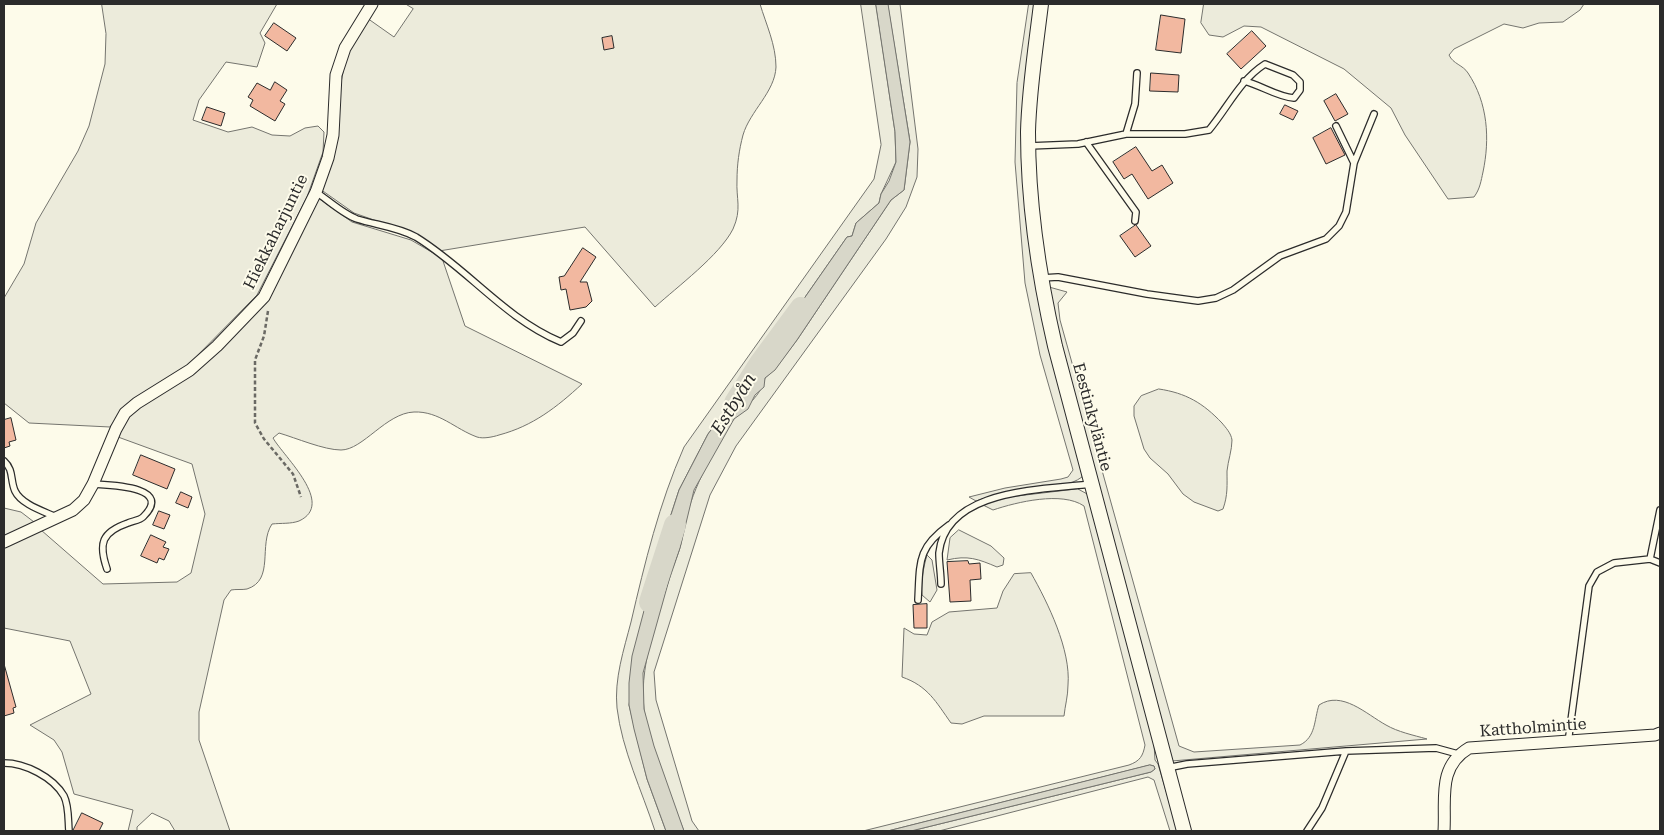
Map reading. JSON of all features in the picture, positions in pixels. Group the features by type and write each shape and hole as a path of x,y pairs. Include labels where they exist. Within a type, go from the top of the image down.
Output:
{"street":[{"name":"Hiekkaharjuntie","path":"4,542 73,510 84,500 93,484 116,429 125,414 137,403 190,370 218,346 264,297 316,192 328,158 333,135 336,75 345,48 372,4"},
{"name":"Eestinkyläntie","path":"1041,4 1030,91 1029,146 1040,278 1055,346 1184,831"},
{"name":"Kattholmintie","path":"1458,754 1468,748 1568,743 1656,735 1660,733"},
{"path":"1444,831 1445,784 1450,764 1458,754"}],"lane":[{"path":"1029,146 1086,142 1126,134 1185,134 1209,130 1244,81 1252,72 1265,64 1293,75 1300,82 1300,90 1294,98 1285,98 1260,85 1244,81"},
{"path":"1126,134 1135,104 1137,73"},
{"path":"1040,278 1066,278 1147,294 1198,301 1216,298 1233,290 1280,256 1326,239 1339,226 1346,212 1354,163 1374,114"},
{"path":"1336,126 1354,163"},
{"path":"1086,142 1136,212 1135,221"},
{"path":"316,192 356,219 415,236 468,276 504,309 541,334 561,342 573,334 582,321"},
{"path":"4,461 12,472 15,491 21,499 57,518"},
{"path":"93,484 130,486 144,492 150,499 150,506 142,518 113,528 104,538 101,553 107,569"},
{"path":"918,600 924,550 932,537 972,505 995,497 1091,484"},
{"path":"1650,560 1660,510"},
{"path":"941,584 940,553 949,525"},
{"path":"1568,743 1589,586 1597,572 1614,563 1650,560 1660,563"},
{"path":"1166,768 1197,763 1346,751 1436,748 1458,754"},
{"path":"1307,831 1322,808 1346,751"},
{"path":"4,763 25,767 42,775 57,788 64,797 69,831"}],"path":[{"path":"264,297 268,312 264,336 255,360 254,423 264,440 293,474 301,497"}],"shaded area":[{"path":"102,4 277,4 260,33 265,43 257,67 226,62 199,100 193,120 228,132 252,127 272,135 290,136 305,128 318,126 324,132 323,152 307,197 257,295 188,365 130,402 110,427 29,423 4,403 4,298 24,264 36,223 78,151 89,126 105,64 106,34"},
{"path":"406,4 760,4 773,43 776,59 775,76 767,93 746,126 743,135 737,169 737,216 733,229 727,239 708,260 655,307 585,227 439,251 414,234 354,213 320,189 348,47 367,18 394,37 413,9"},
{"path":"861,4 876,4 895,132 896,162 881,194 879,203 856,223 852,236 847,237 787,323 770,357 760,366 708,434 679,490 667,527 664,559 646,603 629,705 647,779 666,831 655,831 623,739 617,708 618,675 623,653 653,533 684,447 874,179 881,145"},
{"path":"888,4 900,4 918,149 917,177 906,207 886,239 736,446 710,495 654,672 656,700 692,821 699,831 684,831 655,755 644,709 643,690 648,650 680,547 691,502 702,475 730,423 757,395 765,378 775,369 797,340 891,200 904,190 910,142"},
{"path":"1029,4 1035,4 1027,206 1083,470 1082,477 1060,486 988,497 976,501 969,497 1005,488 1061,479 1068,477 1073,470 1040,355 1025,283 1015,162 1017,83"},
{"path":"1204,4 1584,4 1580,10 1563,22 1539,23 1523,28 1504,24 1454,49 1449,55 1466,70 1475,85 1480,96 1487,134 1483,172 1476,194 1474,197 1448,199 1405,135 1391,108 1344,69 1261,27 1244,26 1223,37 1209,35 1201,23"},
{"path":"318,198 352,222 411,240 442,258 465,326 582,384 554,408 534,421 491,437 477,437 439,417 423,412 414,412 394,418 358,444 341,450 318,446 279,433 273,438 304,480 310,492 312,504 309,513 299,521 272,524 268,532 264,570 261,578 256,584 247,589 231,590 224,600 199,712 199,740 230,831 175,831 169,821 152,813 137,827 137,831 128,831 133,810 74,794 62,752 54,740 30,725 91,694 70,641 4,628 4,545 41,530 103,584 177,582 191,573 205,514 192,464 118,437 129,416 208,360 256,313"},
{"path":"1049,287 1067,292 1058,303 1060,320 1179,746 1194,752 1300,745 1312,733 1319,705 1336,700 1354,705 1396,730 1427,739 1172,761 1055,326"},
{"path":"1159,389 1178,393 1194,400 1215,416 1229,433 1232,444 1223,509 1218,511 1194,502 1183,494 1168,474 1150,458 1144,449 1134,416 1134,406 1141,396"},
{"path":"1078,489 1089,495 1154,744 1155,760 1158,764 1178,831 1170,831 1154,780 1148,777 939,831 911,831 1151,772 1155,769 1154,766 1150,765 888,831 863,831 1129,765 1136,762 1142,755 1145,745 1084,506 1064,499 1039,499 993,510 983,505 1001,498"},
{"path":"4,508 21,512 34,522 4,536"},
{"path":"959,530 991,546 1004,558 1003,565 997,567 967,558 947,560 950,538"},
{"path":"927,555 932,560 937,590 930,602 922,595"},
{"path":"1031,573 1051,612 1066,657 1068,693 1064,716 984,716 962,724 951,723 925,690 902,677 904,628 914,634 927,635 932,622 949,612 997,608 1003,591 1014,574"}],"water":[{"path":"876,4 888,4 910,142 904,190 891,200 797,340 775,370 765,378 764,387 755,395 748,409 734,419 694,490 680,548 671,573 643,673 644,709 654,746 684,831 666,831 647,779 629,705 632,656 646,603 664,559 667,527 679,490 708,434 760,366 770,357 787,323 847,237 852,236 856,223 879,203 881,194 889,181 896,162 895,132"},
{"path":"1150,765 1154,766 1155,769 1151,772 911,831 888,831"}],"building":[{"path":"1161,15 1185,19 1181,53 1156,50"},
{"path":"274,23 296,38 287,51 265,36"},
{"path":"1252,31 1266,46 1241,69 1227,54"},
{"path":"612,36 614,48 604,50 602,38"},
{"path":"1151,73 1179,75 1178,92 1150,91"},
{"path":"275,82 287,90 280,101 285,104 275,121 250,106 253,100 248,97 257,83 270,90"},
{"path":"1336,94 1348,114 1335,121 1324,101"},
{"path":"1285,105 1298,111 1293,120 1280,114"},
{"path":"207,107 225,113 221,126 202,120"},
{"path":"1331,128 1345,155 1326,164 1313,138"},
{"path":"1136,147 1152,171 1162,165 1173,183 1148,199 1132,174 1124,179 1113,162"},
{"path":"1136,225 1151,246 1135,257 1120,236"},
{"path":"583,248 596,257 580,282 587,282 592,301 586,307 570,310 566,289 561,290 559,277 564,276"},
{"path":"11,418 16,440 9,442 10,446 4,448 4,420"},
{"path":"141,455 175,469 167,489 133,475"},
{"path":"181,492 192,497 188,508 176,503"},
{"path":"159,511 170,515 164,529 153,525"},
{"path":"151,535 166,542 163,547 169,549 164,560 159,558 157,563 141,556"},
{"path":"968,561 969,564 980,563 981,579 970,580 971,601 950,602 947,562"},
{"path":"927,604 927,628 914,628 913,605"},
{"path":"4,664 16,707 13,708 14,713 4,716"},
{"path":"82,813 103,823 99,831 73,831"}],"waterway":[{"name":"Estbyån","path":"735,403 761,362 801,308"},
{"name":"Estbyån","path":"650,602 675,525"}]}
